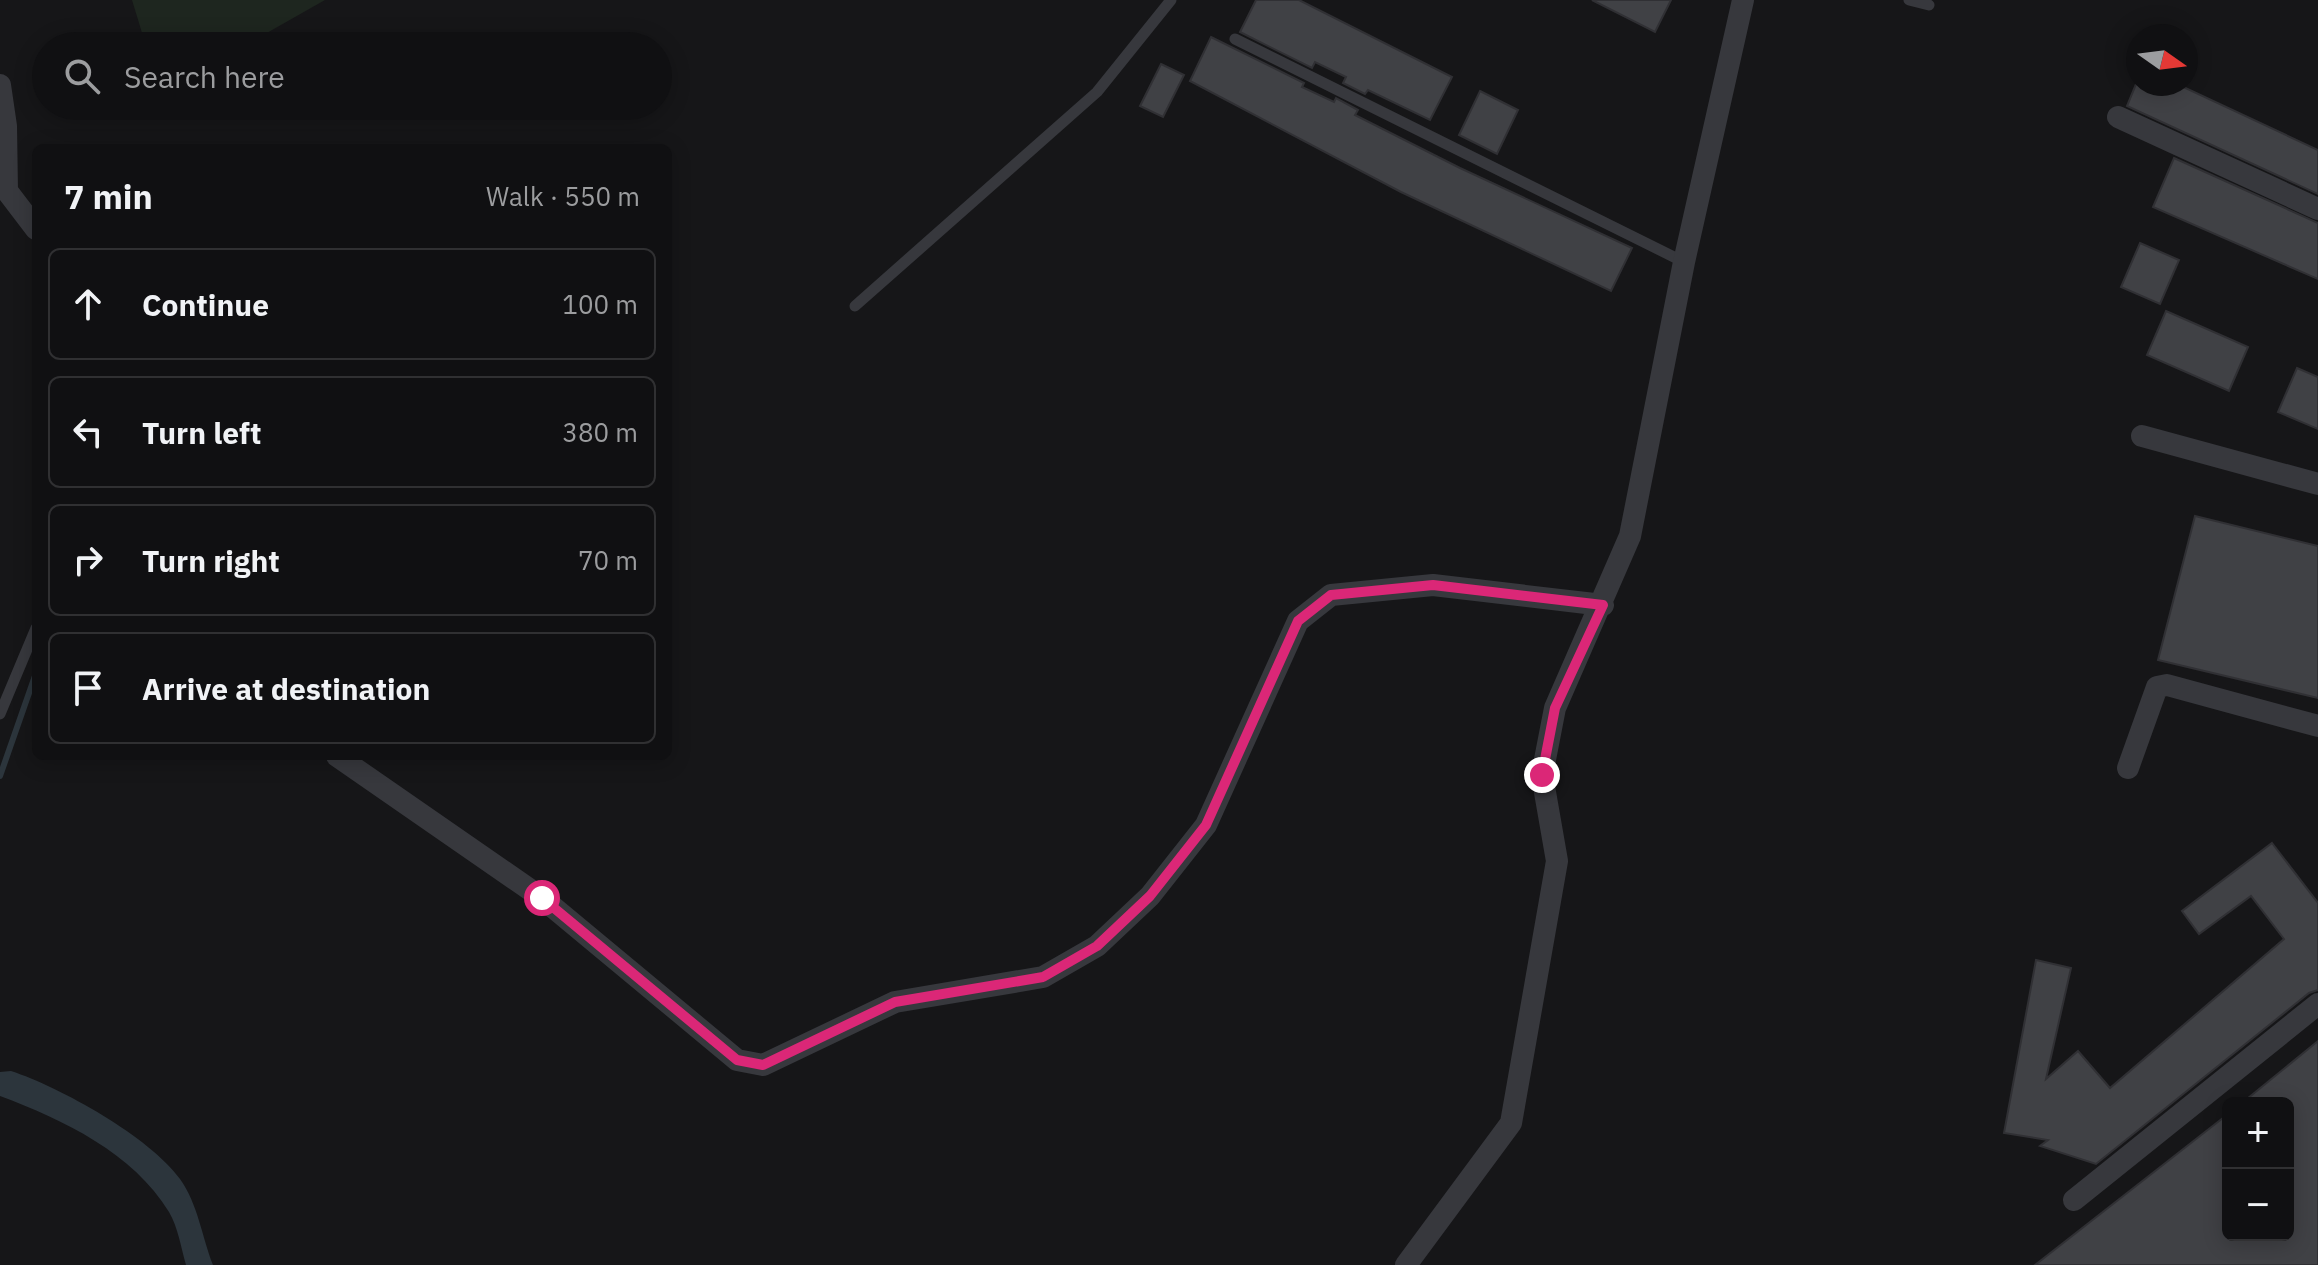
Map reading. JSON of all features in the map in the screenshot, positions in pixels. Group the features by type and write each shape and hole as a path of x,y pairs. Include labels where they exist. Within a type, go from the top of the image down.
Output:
{"street":[{"path":"1406,1265 1511,1123 1557,861 1542,775 1555,708 1603,605 1630,536 1684,262 1743,0"},
{"path":"0,85 6,126 7,191 32,224"},
{"path":"2118,117 2318,209"},
{"path":"2142,436 2316,480"},
{"path":"343,760 542,898 737,1060 763,1065 895,1002 1043,977 1097,946 1150,896 1206,825 1298,621 1331,595 1433,585 1603,605"},
{"path":"2128,768 2157,687 2167,685 2318,726"},
{"path":"2074,1200 2318,1004"}],"lane":[{"path":"855,306 1097,92 1171,0"},
{"path":"1909,0 1929,5"},
{"path":"1235,39 1684,262"},
{"path":"0,714 32,638"}],"shaded area":[{"path":"132,0 325,0 269,32 142,32"},
{"path":"11,1071 103,1115 166,1163 191,1199 213,1265 186,1265 169,1212 154,1191 117,1156 72,1128 0,1096 0,1072"}],"building":[{"path":"1256,0 1299,0 1452,77 1430,120 1368,90 1365,94 1343,83 1346,77 1315,62 1312,68 1240,32"},
{"path":"1592,0 1671,0 1655,32"},
{"path":"1211,37 1304,83 1302,87 1334,102 1336,98 1358,110 1355,115 1460,168 1632,248 1611,291 1401,192 1190,81"},
{"path":"1161,64 1184,75 1163,117 1140,106"},
{"path":"1480,91 1518,110 1497,154 1459,135"},
{"path":"2198,94 2318,150 2318,194 2127,106 2131,96"},
{"path":"2174,158 2318,223 2318,279 2153,207"},
{"path":"2140,243 2179,260 2160,304 2121,287"},
{"path":"2166,311 2248,347 2229,391 2147,355"},
{"path":"2297,368 2318,377 2318,429 2278,412"},
{"path":"2195,516 2318,546 2318,698 2158,660"},
{"path":"2272,843 2318,903 2318,990 2309,993 2096,1164 2040,1146 2048,1140 2004,1133 2036,960 2071,968 2046,1079 2078,1051 2110,1088 2284,939 2251,896 2199,934 2182,911"},
{"path":"2318,1041 2318,1265 2035,1265 2222,1119 2222,1241 2294,1241 2294,1097 2249,1097"}],"waterway":[{"path":"0,776 32,684"}],"route":[{"path":"542,898 737,1060 763,1065 895,1002 1043,977 1097,946 1150,896 1206,825 1298,621 1331,595 1433,585 1603,605 1555,708 1542,775"}]}
